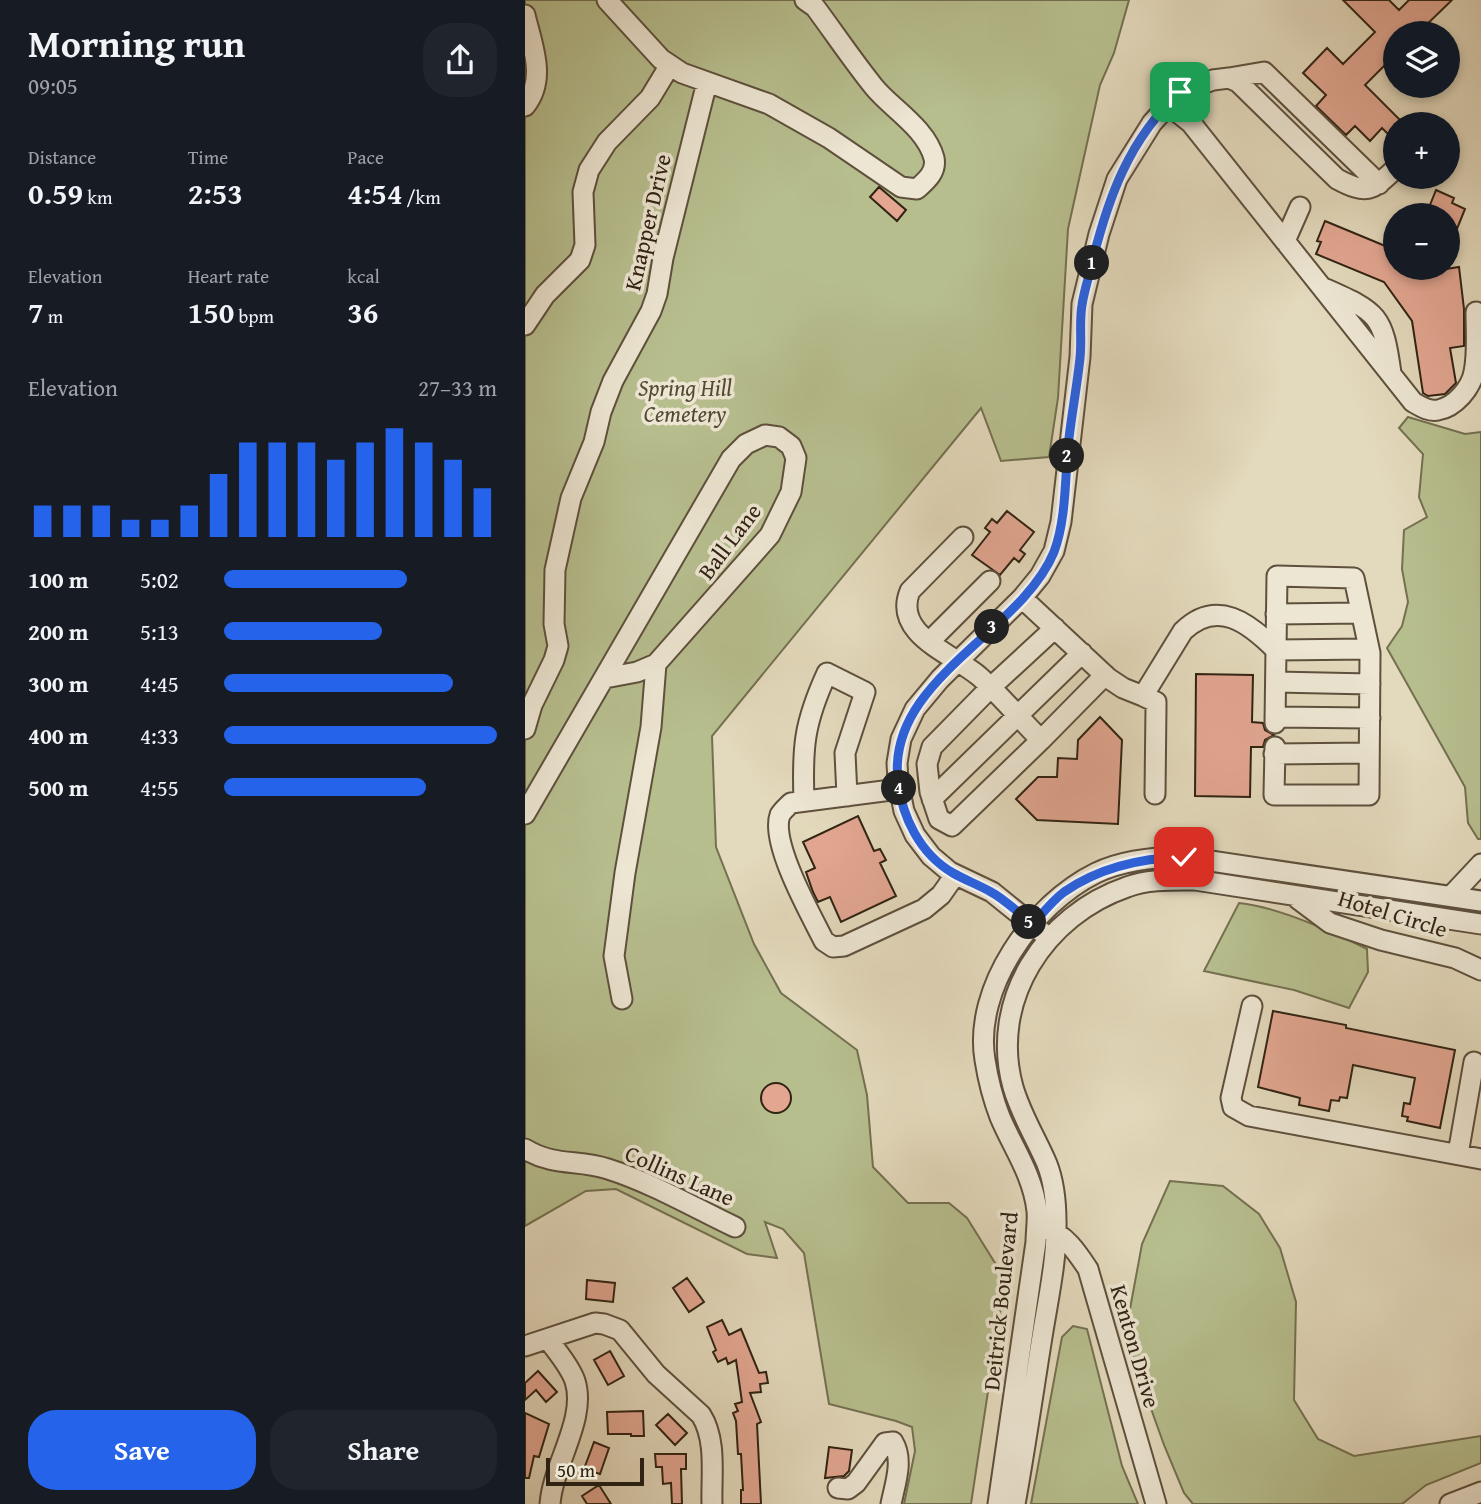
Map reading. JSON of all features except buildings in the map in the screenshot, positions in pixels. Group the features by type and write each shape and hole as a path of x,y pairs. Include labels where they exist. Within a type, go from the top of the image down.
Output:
{"street":[{"path":"525,0 525,7"},
{"path":"607,0 661,59 682,73 769,104 829,138 901,187 917,189 931,176 935,160 928,145 876,89 815,7 805,0"},
{"path":"525,15 538,66 532,97 525,106"},
{"path":"525,325 545,295 580,260 585,245 583,192 589,170 607,142 650,97 670,65"},
{"path":"1049,938 992,892 955,875 930,856 915,835 904,811 897,763 901,739 915,709 957,662 1022,598 1040,576 1054,551 1061,522 1080,356 1082,304 1099,234 1117,179 1152,123 1180,92 1229,78 1264,72 1380,184 1383,181"},
{"name":"Knapper Drive","path":"525,729 532,705 558,646 554,624 555,570 571,498 594,442 601,412 613,381 651,311 657,294 663,258 707,82"},
{"path":"1167,104 1191,123 1413,402 1437,411 1451,405 1461,396 1474,372 1476,312"},
{"path":"1285,241 1300,207"},
{"name":"Ball Lane","path":"525,814 731,458 746,444 765,435 779,437 790,446 796,458 791,492 770,535 656,664"},
{"path":"963,537 910,592 906,601 908,616 913,626 929,642 978,675 1041,740"},
{"path":"1369,753 1275,751 1274,795 1369,795 1369,753 1370,718 1370,684 1369,649 1354,578 1277,576 1275,720 1370,718"},
{"path":"929,642 990,581"},
{"path":"1022,598 1105,675 1123,688 1156,702 1155,794"},
{"path":"1276,614 1361,613"},
{"path":"1143,696 1183,631 1192,623 1211,616 1242,621 1256,629 1276,650 1369,649"},
{"path":"1055,628 932,747 926,764 932,799 939,818 952,826 1105,675"},
{"path":"932,799 1082,653"},
{"path":"605,678 637,672 656,664 652,727 625,873 614,956 622,999"},
{"path":"804,801 802,756 806,730 813,704 827,673 865,692 845,753 848,796"},
{"path":"1276,682 1370,684"},
{"path":"899,789 792,803 779,817 779,827 793,879 824,941 833,947 843,946 924,909 941,895 955,875"},
{"name":"Deitrick Boulevard","path":"998,1504 1037,1212 1030,1180 1000,1117 985,1057 985,1022 992,995 1014,947 1062,894 1097,873 1148,858 1184,857 1481,901"},
{"path":"1451,896 1481,864"},
{"name":"Deitrick Boulevard","path":"1015,1504 1049,1296 1056,1232 1055,1205 1048,1167 1012,1085 1008,1027 1019,984 1049,938 1070,917 1097,899 1129,886 1167,880 1195,880 1481,924"},
{"name":"Hotel Circle","path":"1294,896 1330,923 1381,940 1455,958 1481,970"},
{"path":"1252,1006 1231,1098 1233,1107 1238,1111 1249,1116 1481,1159"},
{"path":"1458,1154 1475,1062"},
{"name":"Collins Lane","path":"525,1149 541,1159 604,1168 641,1181 735,1227"},
{"name":"Kenton Drive","path":"1036,1226 1056,1232 1076,1250 1088,1269 1156,1504"},
{"path":"525,1346 595,1324 604,1324 620,1330 656,1374 706,1422 711,1438 712,1504"},
{"path":"548,1339 574,1379 578,1397 577,1412 554,1478 550,1504"},
{"path":"838,1488 848,1489 856,1483 885,1443 893,1442 898,1451 898,1464 891,1504"},
{"path":"1450,1504 1481,1492"}],"green space":[{"name":"Spring Hill Cemetery","path":"525,0 1129,0 1114,53 1100,85 1068,229 1058,398 1049,457 1001,461 981,408 712,736 716,847 754,944 781,993 857,1050 867,1095 873,1167 908,1203 949,1203 967,1218 1005,1279 971,1504 904,1504 915,1451 912,1427 829,1404 804,1253 783,1229 765,1222 777,1258 747,1254 616,1189 586,1191 525,1226"},
{"path":"1408,417 1465,434 1481,432 1481,839 1478,839 1468,823 1465,787 1387,648 1402,626 1408,602 1402,569 1404,530 1427,517 1419,497 1423,454 1399,428"},
{"path":"1239,903 1287,915 1367,949 1368,972 1349,1008 1294,990 1204,971"},
{"path":"1170,1181 1223,1186 1259,1214 1280,1248 1296,1302 1294,1400 1318,1439 1354,1456 1481,1436 1481,1463 1426,1485 1402,1504 1193,1504 1184,1493 1164,1445 1125,1336 1142,1244"},
{"path":"1073,1326 1087,1329 1122,1466 1138,1504 1031,1504 1062,1337"}],"route":[{"path":"1180,92 1152,123 1117,179 1099,234 1082,304 1080,356 1061,522 1054,551 1040,576 1022,598 940,679 915,709 901,739 897,763 904,811 915,835 930,856 950,872 992,892 1033,924 1062,894 1097,873 1148,858 1184,857"}]}
